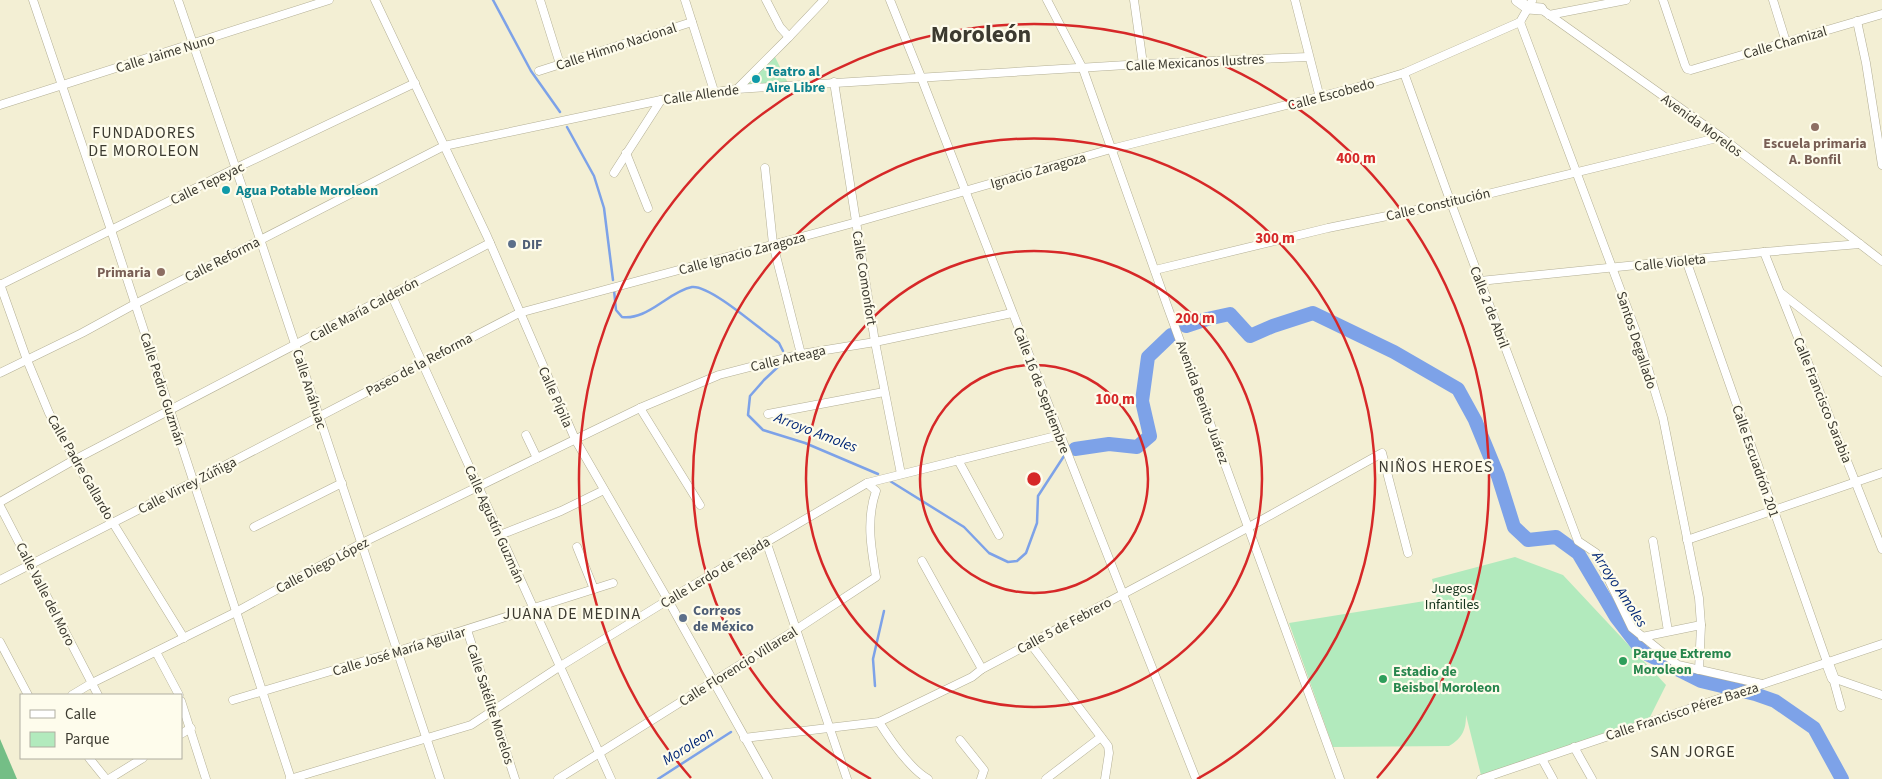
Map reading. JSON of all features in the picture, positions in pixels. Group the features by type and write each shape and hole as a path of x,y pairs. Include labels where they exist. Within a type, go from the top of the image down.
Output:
{"street":[{"name":"Calle Pedro Guzmán","path":"33,0 112,230 291,779"},
{"name":"Calle Anáhuac","path":"178,0 260,239 440,779"},
{"name":"Calle Jaime Nuno","path":"0,104 192,45 329,0"},
{"name":"Calle Pípila","path":"375,0 490,243 575,440 668,600 768,779"},
{"path":"540,0 560,64"},
{"path":"685,0 714,91"},
{"path":"766,0 780,28 789,37"},
{"path":"737,89 824,0"},
{"name":"Calle 16 de Septiembre","path":"890,0 1196,779"},
{"name":"Avenida Benito Juárez","path":"1047,0 1083,69 1176,332 1340,779"},
{"path":"1134,0 1144,64"},
{"path":"1295,0 1320,98"},
{"name":"Avenida Morelos","path":"1517,0 1536,6 1720,137 1882,261"},
{"path":"1520,22 1536,6 1626,0"},
{"name":"Calle Chamizal","path":"1663,0 1687,69 1691,70 1882,14"},
{"path":"1773,0 1786,42"},
{"path":"1857,21 1866,63 1882,165"},
{"name":"Calle Himno Nacional","path":"539,71 692,22"},
{"name":"Calle Escobedo","path":"1111,149 1320,98 1404,72 1520,22"},
{"name":"Santos Degallado","path":"1520,22 1640,342 1663,418 1699,598 1701,625 1699,670"},
{"name":"Calle Mexicanos Ilustres","path":"1083,69 1144,64 1308,57"},
{"name":"Calle Allende","path":"444,146 661,100 714,91 834,82 1083,69"},
{"name":"Calle 2 de Abril","path":"1404,72 1578,541 1596,554 1632,628 1642,637"},
{"name":"Calle Comonfort","path":"834,82 875,342 901,474"},
{"name":"Calle Tepeyac","path":"0,285 236,168 415,83"},
{"path":"614,173 661,100"},
{"name":"Calle Constitución","path":"1155,270 1328,228 1451,202 1720,137"},
{"name":"Calle Reforma","path":"0,373 82,333 260,239 444,146"},
{"name":"Ignacio Zaragoza","path":"965,191 1111,149"},
{"path":"626,153 648,208"},
{"path":"765,168 773,244 801,354"},
{"name":"Calle Ignacio Zaragoza","path":"519,313 965,191"},
{"name":"Calle María Calderón","path":"0,504 74,460 490,243"},
{"name":"Calle Violeta","path":"1480,281 1860,244"},
{"name":"Calle Francisco Sarabia","path":"1764,252 1882,549"},
{"name":"Calle Escuadrón 201","path":"1686,260 1827,662"},
{"name":"Calle Padre Gallardo","path":"0,285 27,360 49,413 106,517 113,523 184,638"},
{"path":"1779,292 1882,372"},
{"name":"Calle Agustín Guzmán","path":"391,294 611,779"},
{"name":"Paseo de la Reforma","path":"319,417 519,313"},
{"name":"Calle Arteaga","path":"575,440 640,408 719,375 801,354 875,342 1012,313"},
{"path":"768,414 884,392"},
{"path":"640,408 700,505"},
{"name":"Calle Virrey Zúñiga","path":"0,580 31,566 319,417"},
{"path":"526,435 537,458"},
{"path":"901,474 1060,435"},
{"name":"Calle Diego López","path":"76,694 92,682 236,612 362,543 575,440"},
{"name":"Calle 5 de Febrero","path":"744,738 879,722 972,677 982,669 1249,527 1382,453 1408,553"},
{"path":"958,460 999,535"},
{"path":"1687,540 1882,473"},
{"name":"Calle Lerdo de Tejada","path":"291,779 471,725 560,667 766,541 870,482 901,474"},
{"name":"Calle Florencio Villareal","path":"558,779 797,629 876,577 870,519 876,491 870,482"},
{"path":"254,527 342,483"},
{"path":"500,535 561,511 604,490"},
{"name":"Calle Valle del Moro","path":"0,504 98,694"},
{"path":"766,541 847,779"},
{"path":"1653,541 1668,631"},
{"path":"576,547 594,589"},
{"path":"922,561 982,669"},
{"name":"Calle José María Aguilar","path":"233,700 398,651 613,583"},
{"path":"1642,637 1701,625"},
{"name":"Calle Satélite Morelos","path":"466,630 515,779"},
{"path":"1642,637 1678,665 1761,684"},
{"path":"0,642 27,694"},
{"path":"1030,643 1108,746 1109,753 1105,779"},
{"name":"Calle Francisco Pérez Baeza","path":"1482,779 1491,778 1574,746 1882,644"},
{"path":"156,652 178,694"},
{"path":"1827,662 1840,707"},
{"path":"1833,678 1882,695"},
{"path":"182,704 206,779"},
{"path":"879,722 892,742 921,775 928,779"},
{"path":"182,733 191,728"},
{"path":"1046,779 1101,737"},
{"path":"960,740 984,770 981,779"},
{"path":"1574,746 1592,779"},
{"path":"90,759 108,779 141,759"},
{"path":"1542,759 1553,779"}],"green space":[{"path":"773,53 789,85 737,89"},
{"name":"Juegos Infantiles","path":"1515,557 1563,575 1666,685 1649,719 1481,775 1466,715 1463,733 1458,740 1449,746 1333,747 1289,623 1437,599 1432,579"},
{"path":"0,739 17,779 0,779"}],"waterway":[{"name":"Arroyo Amoles","path":"493,0 531,71 560,112"},
{"name":"Arroyo Amoles","path":"567,127 594,176 604,208 613,280"},
{"name":"Arroyo Amoles","path":"614,290 616,310 622,317 627,317 637,316 676,293 692,287 700,288 720,298 743,315 779,343 783,351"},
{"name":"Arroyo Amoles","path":"1186,326 1230,314 1250,336 1273,326 1313,313 1394,352 1458,389 1475,420 1498,476 1514,527 1528,540 1556,537 1578,553 1616,617 1643,652 1701,681 1755,694 1775,701 1814,728 1842,779"},
{"name":"Arroyo Amoles","path":"1075,449 1109,444 1137,447 1150,436 1142,401 1148,357 1171,335"},
{"name":"Arroyo Amoles","path":"780,365 750,396 748,415 763,430 805,443 878,474"},
{"name":"Arroyo Amoles","path":"890,481 964,527 989,553 1008,562 1017,561 1026,553 1037,523 1038,496 1064,456"},
{"path":"875,686 873,659 884,611"},
{"name":"Moroleon","path":"658,779 731,732"}],"place":[{"name":"Teatro al Aire Libre","path":"756,79"},
{"name":"Escuela primaria A. Bonfil","path":"1815,127"},
{"name":"Agua Potable Moroleon","path":"226,190"},
{"name":"DIF","path":"512,244"},
{"name":"Primaria","path":"161,272"},
{"name":"Correos de México","path":"683,618"},
{"name":"Parque Extremo Moroleon","path":"1623,661"},
{"name":"Estadio de Beisbol Moroleon","path":"1383,679"}],"district":[{"name":"Moroleón","path":"981,34"},
{"name":"FUNDADORES DE MOROLEON","path":"144,141"},
{"name":"NIÑOS HEROES","path":"1436,466"},
{"name":"JUANA DE MEDINA","path":"572,613"},
{"name":"SAN JORGE","path":"1693,751"}]}
